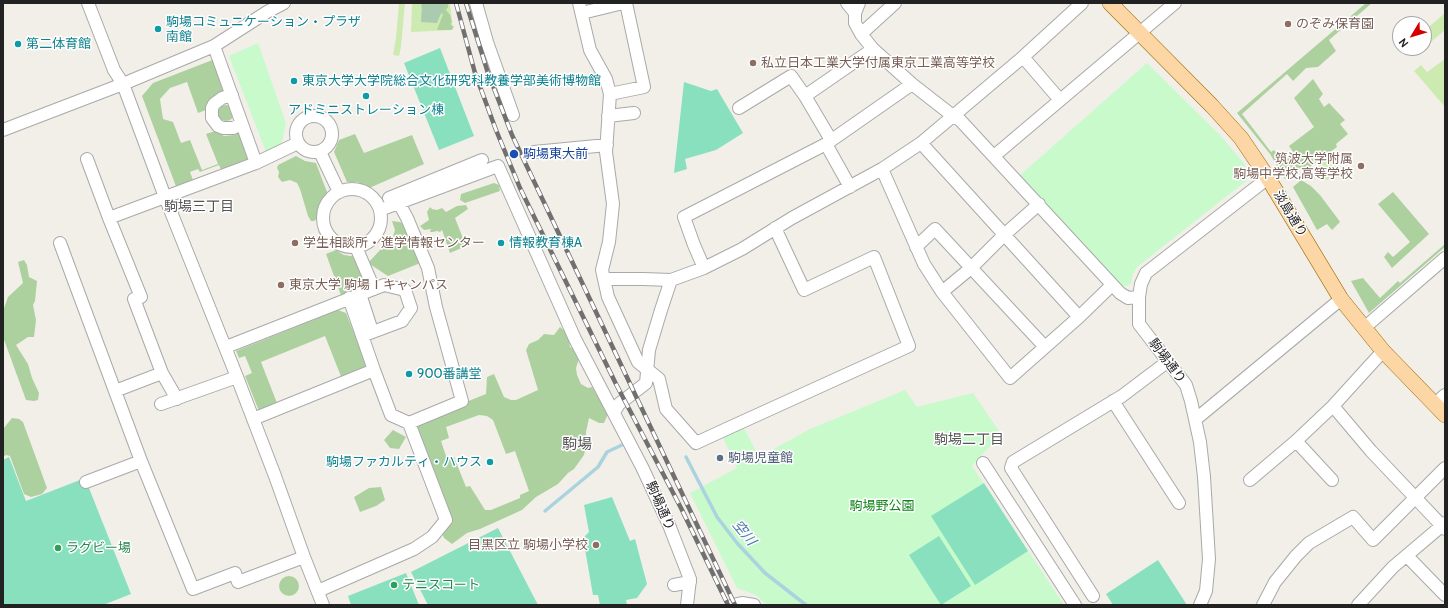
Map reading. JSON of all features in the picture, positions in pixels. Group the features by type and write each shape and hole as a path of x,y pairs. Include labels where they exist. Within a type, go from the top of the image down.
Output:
{"main road":[{"name":"淡島通り","path":"1110,3 1212,106 1241,138 1268,178 1341,299 1383,351 1440,400 1445,415"}],"street":[{"path":"88,3 114,70 123,84 165,197 226,348 323,605"},
{"path":"3,130 123,84 214,46 266,8 284,3"},
{"path":"476,3 487,42 513,115"},
{"path":"623,3 580,8 590,50 606,79 610,94 606,152 613,204 609,242 602,270 608,297 638,362 659,379 666,409 696,444 722,430 909,346 874,257 804,290 775,228"},
{"path":"610,94 644,87 626,3"},
{"path":"848,3 857,8 855,23 872,49 912,84 952,116 960,120 1120,293 1128,298 1139,297"},
{"path":"861,34 895,3"},
{"path":"604,279 671,280 704,268 742,249 775,228 882,169 921,143 1024,57 1082,3"},
{"path":"994,156 1175,3"},
{"path":"214,46 256,163"},
{"path":"805,96 872,49"},
{"path":"1024,57 1060,100"},
{"path":"739,108 791,76 805,96 850,186"},
{"path":"704,268 684,216 828,142 912,84"},
{"path":"232,95 222,98 214,104 211,113 212,118 218,126 223,128 233,128 242,124"},
{"path":"608,116 634,113"},
{"path":"312,116 324,119 332,128 333,134 329,146 320,152 315,153 306,150 298,143 296,132 298,126 301,121 312,116"},
{"path":"109,218 256,163 298,143"},
{"path":"921,143 1079,317"},
{"path":"534,152 607,145"},
{"path":"320,152 339,192"},
{"path":"87,159 141,297 134,299 162,373 177,399"},
{"path":"378,206 482,160"},
{"name":"駒場通り","path":"399,203 498,166 575,339 642,467 669,525 684,561 690,582 687,605"},
{"path":"882,169 924,264 942,292 1010,378 1079,317 1112,285"},
{"name":"駒場通り","path":"1200,605 1206,591 1209,559 1204,477 1196,419 1186,385 1139,324 1139,297 1141,284 1146,273 1268,178"},
{"path":"355,189 367,193 378,206 381,220 380,228 375,236 366,244 356,247 348,247 336,242 329,236 324,227 324,210 329,201 339,192 355,189"},
{"path":"378,206 399,203 407,218 428,268 436,307 462,401 409,423"},
{"path":"942,292 971,268 1004,234 1039,204"},
{"path":"916,247 935,229 1045,347"},
{"path":"60,243 141,461 193,589 235,573 238,582 304,557"},
{"path":"356,247 374,288"},
{"path":"1364,328 1445,258"},
{"path":"614,412 619,404 646,383 649,350 660,310 671,280"},
{"path":"226,348 374,288 384,285 404,290 411,308 402,321 367,334"},
{"path":"318,591 414,549 432,537 446,520 409,423 391,415 374,370 367,334 354,296"},
{"path":"1196,419 1341,299"},
{"path":"1250,480 1296,441 1332,406 1383,351"},
{"path":"1093,596 1011,468 1014,462 1113,401 1167,362"},
{"path":"253,419 374,370"},
{"path":"115,391 162,373"},
{"path":"161,404 237,377"},
{"path":"1113,401 1179,502"},
{"path":"1332,406 1415,498 1444,526 1393,567 1358,605"},
{"path":"1296,441 1332,480"},
{"path":"86,482 141,461"},
{"path":"983,463 1075,605"},
{"path":"1267,603 1275,582 1296,556 1309,543 1353,517 1373,540 1445,468"},
{"path":"1408,556 1445,596 1443,605"},
{"path":"674,585 690,582"},
{"path":"733,605 742,603 754,605"}],"green space":[{"path":"399,3 405,3 399,56 393,55"},
{"path":"412,3 450,3 453,30 411,32"},
{"path":"421,3 448,3 446,10 450,15 452,22 450,24 454,27 451,30 437,30 443,14 422,8"},
{"path":"434,3 445,4 437,23 421,22 422,4 432,5"},
{"path":"1366,3 1372,3 1329,40 1336,51 1318,67 1306,68 1293,81 1287,74 1242,114 1271,152 1274,150 1284,162 1294,153 1289,146 1314,127 1294,98 1313,79 1323,94 1319,99 1324,107 1329,103 1345,120 1340,124 1348,134 1336,144 1337,147 1306,170 1300,168 1285,179 1270,154 1237,113"},
{"path":"1445,13 1445,30 1432,41 1432,24"},
{"path":"258,43 286,123 281,146 266,152 229,56"},
{"path":"440,48 474,136 439,150 404,63"},
{"path":"215,59 227,92 210,100 207,103 206,110 198,113 187,82 170,88 160,99 163,119 173,122 181,143 190,140 202,170 218,164 206,134 215,131 224,136 241,133 252,161 222,172 219,165 200,172 198,169 190,172 194,183 177,189 142,96 153,83"},
{"path":"1445,59 1445,107 1414,71 1421,65 1427,72"},
{"path":"1147,63 1219,134 1243,162 1248,173 1246,181 1137,267 1133,274 1131,284 1123,287 1018,177"},
{"path":"684,82 711,91 717,89 743,133 716,150 685,159 687,169 674,173"},
{"path":"226,105 232,107 234,113 232,119 226,121 220,119 218,113 220,107"},
{"path":"355,134 364,153 412,135 424,164 367,189 358,182 347,182 334,152 339,140"},
{"path":"296,156 305,161 316,163 327,192 317,219 314,221 311,221 308,216 297,183 290,180 282,182 278,177 278,165"},
{"path":"1327,160 1334,163 1337,170 1334,177 1327,180 1320,177 1317,170 1320,163"},
{"path":"1301,180 1311,186 1320,195 1340,222 1332,230 1327,224 1317,230 1293,187"},
{"path":"494,183 499,185 500,191 465,203 460,200 461,194"},
{"path":"1393,192 1429,234 1392,268 1384,257 1388,252 1393,257 1410,242 1378,204"},
{"path":"466,205 468,209 455,218 466,246 450,253 442,230 440,232 430,232 431,229 424,230 420,226 429,220 427,212 430,207 437,210 442,208 446,212 457,206"},
{"path":"392,221 400,222 408,227 423,262 388,276 368,263 381,249 391,243 395,230"},
{"path":"1445,244 1445,247 1369,313 1351,281 1363,278 1380,298 1398,281 1400,283"},
{"path":"336,250 344,255 358,257 371,287 342,298 326,254"},
{"path":"24,260 27,265 29,277 37,281 35,301 33,305 36,320 34,337 28,337 16,345 28,364 32,378 39,393 38,400 34,401 26,400 3,337 3,311 8,297 23,283 18,262"},
{"path":"338,310 346,313 368,368 342,379 325,336 261,362 277,403 259,411 245,376 252,373 245,356 239,358 236,351"},
{"path":"560,327 566,332 569,338 570,347 577,351 579,359 576,368 577,375 581,384 588,388 592,387 608,414 604,423 599,423 589,418 584,455 574,469 558,484 536,497 522,510 480,529 467,533 452,544 444,538 442,533 443,529 411,424 486,394 487,377 494,374 504,397 511,400 516,400 538,390 526,350 529,344 538,340 544,334 554,335","holes":["479,415 487,416 493,420 506,454 515,451 529,491 520,495 520,498 491,510 485,510 470,486 466,487 454,457 447,459 441,441 449,438 446,427"]},
{"name":"駒場野公園","path":"905,390 917,407 973,393 1001,434 972,466 1064,605 767,605 756,595 737,588 690,493 737,468 723,438 744,428 759,457 810,429"},
{"path":"12,418 19,419 23,422 47,488 42,494 31,497 24,494 10,456 6,455 3,457 3,429"},
{"path":"393,430 406,437 399,449 390,448 384,440"},
{"name":"ラグビー場","path":"9,457 26,501 85,478 131,594 103,605 3,605 3,460"},
{"path":"984,483 1028,551 975,585 931,516"},
{"path":"381,487 385,500 376,506 360,512 354,497 369,488"},
{"path":"612,497 630,541 635,539 647,584 637,598 626,600 627,605 600,605 598,595 593,595 583,538 589,532 584,505"},
{"path":"498,528 538,605 428,605 411,572"},
{"path":"939,536 971,586 941,605 909,555"},
{"path":"1158,560 1187,605 1113,605 1106,594"},
{"name":"テニスコート","path":"406,573 419,605 351,605 348,596"},
{"path":"289,576 296,579 299,586 296,593 289,596 282,593 279,586 282,579"}],"waterway":[{"name":"空川","path":"545,511 598,467 607,452 624,444"},
{"name":"空川","path":"686,457 717,517 737,543 765,573 806,605"}],"railway":[{"path":"456,3 475,73 496,130 520,188 616,384 681,508 728,605"},
{"path":"466,3 488,73 512,135 735,605"}],"place":[{"name":"のぞみ保育園","path":"1288,24"},
{"name":"駒場コミュニケーション・プラザ 南館","path":"158,29"},
{"name":"第二体育館","path":"18,44"},
{"name":"私立日本工業大学付属東京工業高等学校","path":"753,63"},
{"name":"東京大学大学院総合文化研究科教養学部美術博物館","path":"294,81"},
{"name":"アドミニストレーション棟","path":"366,96"},
{"name":"駒場東大前","path":"514,154"},
{"name":"筑波大学附属 駒場中学校,高等学校","path":"1361,166"},
{"name":"学生相談所・進学情報センター","path":"295,243"},
{"name":"情報教育棟A","path":"501,243"},
{"name":"東京大学 駒場Ⅰキャンパス","path":"281,285"},
{"name":"900番講堂","path":"409,374"},
{"name":"駒場児童館","path":"720,458"},
{"name":"駒場ファカルティ・ハウス","path":"490,462"},
{"name":"目黒区立 駒場小学校","path":"596,545"},
{"name":"ラグビー場","path":"58,548"},
{"name":"テニスコート","path":"394,585"}],"district":[{"name":"駒場三丁目","path":"199,207"},
{"name":"駒場二丁目","path":"969,440"},
{"name":"駒場","path":"577,445"}]}
